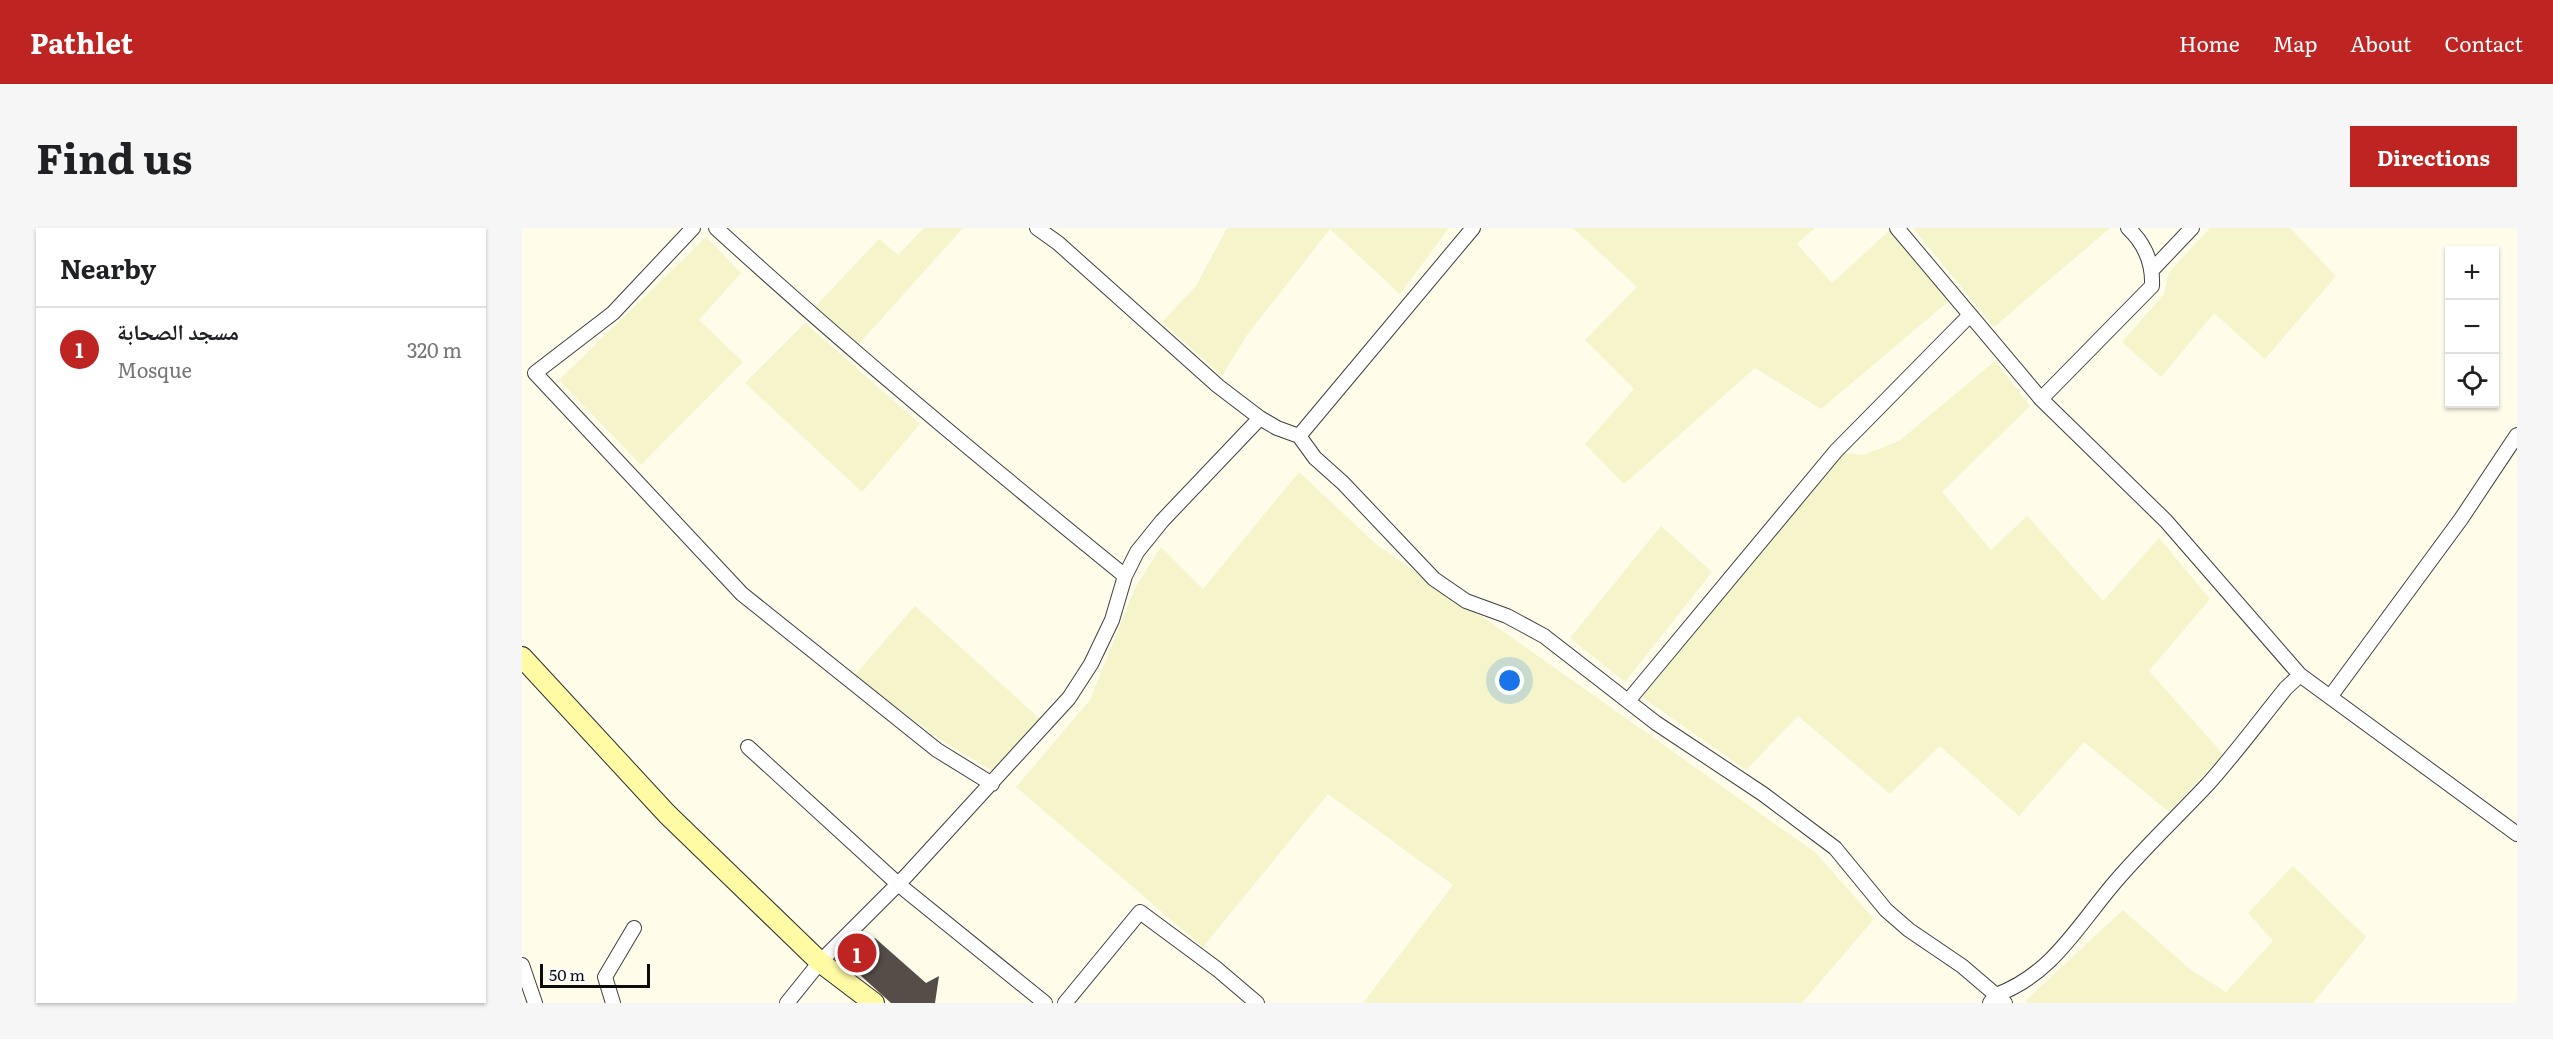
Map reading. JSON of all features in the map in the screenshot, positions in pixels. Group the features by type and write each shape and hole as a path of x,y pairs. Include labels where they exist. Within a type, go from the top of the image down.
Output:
{"street":[{"path":"693,228 613,313 535,373 742,594 937,750 992,784"},
{"path":"716,228 803,308 976,455 1125,576"},
{"path":"1037,228 1058,243 1218,386 1260,418 1277,428 1299,436 1315,458 1343,483 1434,579 1466,601 1507,616 1544,636 1628,702 1763,794 1835,848 1886,910 1909,930 1962,966 1997,1000 2037,974 2057,955 2116,881 2209,783 2286,688 2300,675"},
{"path":"1299,436 1473,228"},
{"path":"1897,228 2041,399 2166,521 2300,675 2517,834"},
{"path":"2041,399 2152,286 2153,270 2140,239 2128,228"},
{"path":"2153,270 2192,228"},
{"path":"1628,702 1836,451 1970,315"},
{"path":"788,1003 819,962 841,943 898,884 1069,698 1091,663 1112,620 1125,576 1137,552 1162,521 1260,418"},
{"path":"2331,697 2461,519 2517,435"},
{"path":"522,657 667,814 819,962 874,1003"},
{"path":"748,747 898,884 1045,1003"},
{"path":"1065,1003 1140,912 1257,1003"},
{"path":"613,1003 605,977 634,928"},
{"path":"522,965 535,1003"}],"green space":[{"path":"924,228 963,228 858,345 815,307 879,239 898,255"},
{"path":"1227,228 1449,228 1400,294 1330,229 1247,335 1222,376 1162,322 1196,286"},
{"path":"1573,228 1815,228 1797,244 1832,283 1890,230 1949,301 1821,409 1755,368 1624,484 1585,444 1634,389 1585,340 1637,287"},
{"path":"1913,228 2110,228 1994,327"},
{"path":"2210,228 2290,228 2336,276 2265,359 2214,313 2161,377 2122,342 2164,294 2169,272"},
{"path":"706,237 741,273 699,320 743,362 641,465 559,380"},
{"path":"805,323 920,424 862,492 745,383"},
{"path":"1995,361 2030,406 1942,492 1991,550 2027,516 2103,601 2159,538 2210,599 2149,671 2223,754 2169,812 2084,742 2019,816 1940,746 1890,794 1798,716 1746,770 1642,697 1843,453 1863,455 1899,441"},
{"path":"1299,472 1378,546 1507,634 1816,853 1874,919 1802,1003 1363,1003 1453,885 1328,794 1203,947 1016,787 1090,700 1135,588 1161,547 1203,589"},
{"path":"1661,526 1712,572 1625,682 1570,638"},
{"path":"915,606 1040,719 993,771 944,742 854,676"},
{"path":"2293,866 2366,937 2313,1003 2028,1003 2025,1001 2123,910 2191,970 2226,992 2273,941 2248,913"}],"building":[{"path":"875,938 926,983 939,976 935,1003 891,1003 850,966"}],"place":[{"name":"مسجد الصحابة","path":"857,953"}]}
